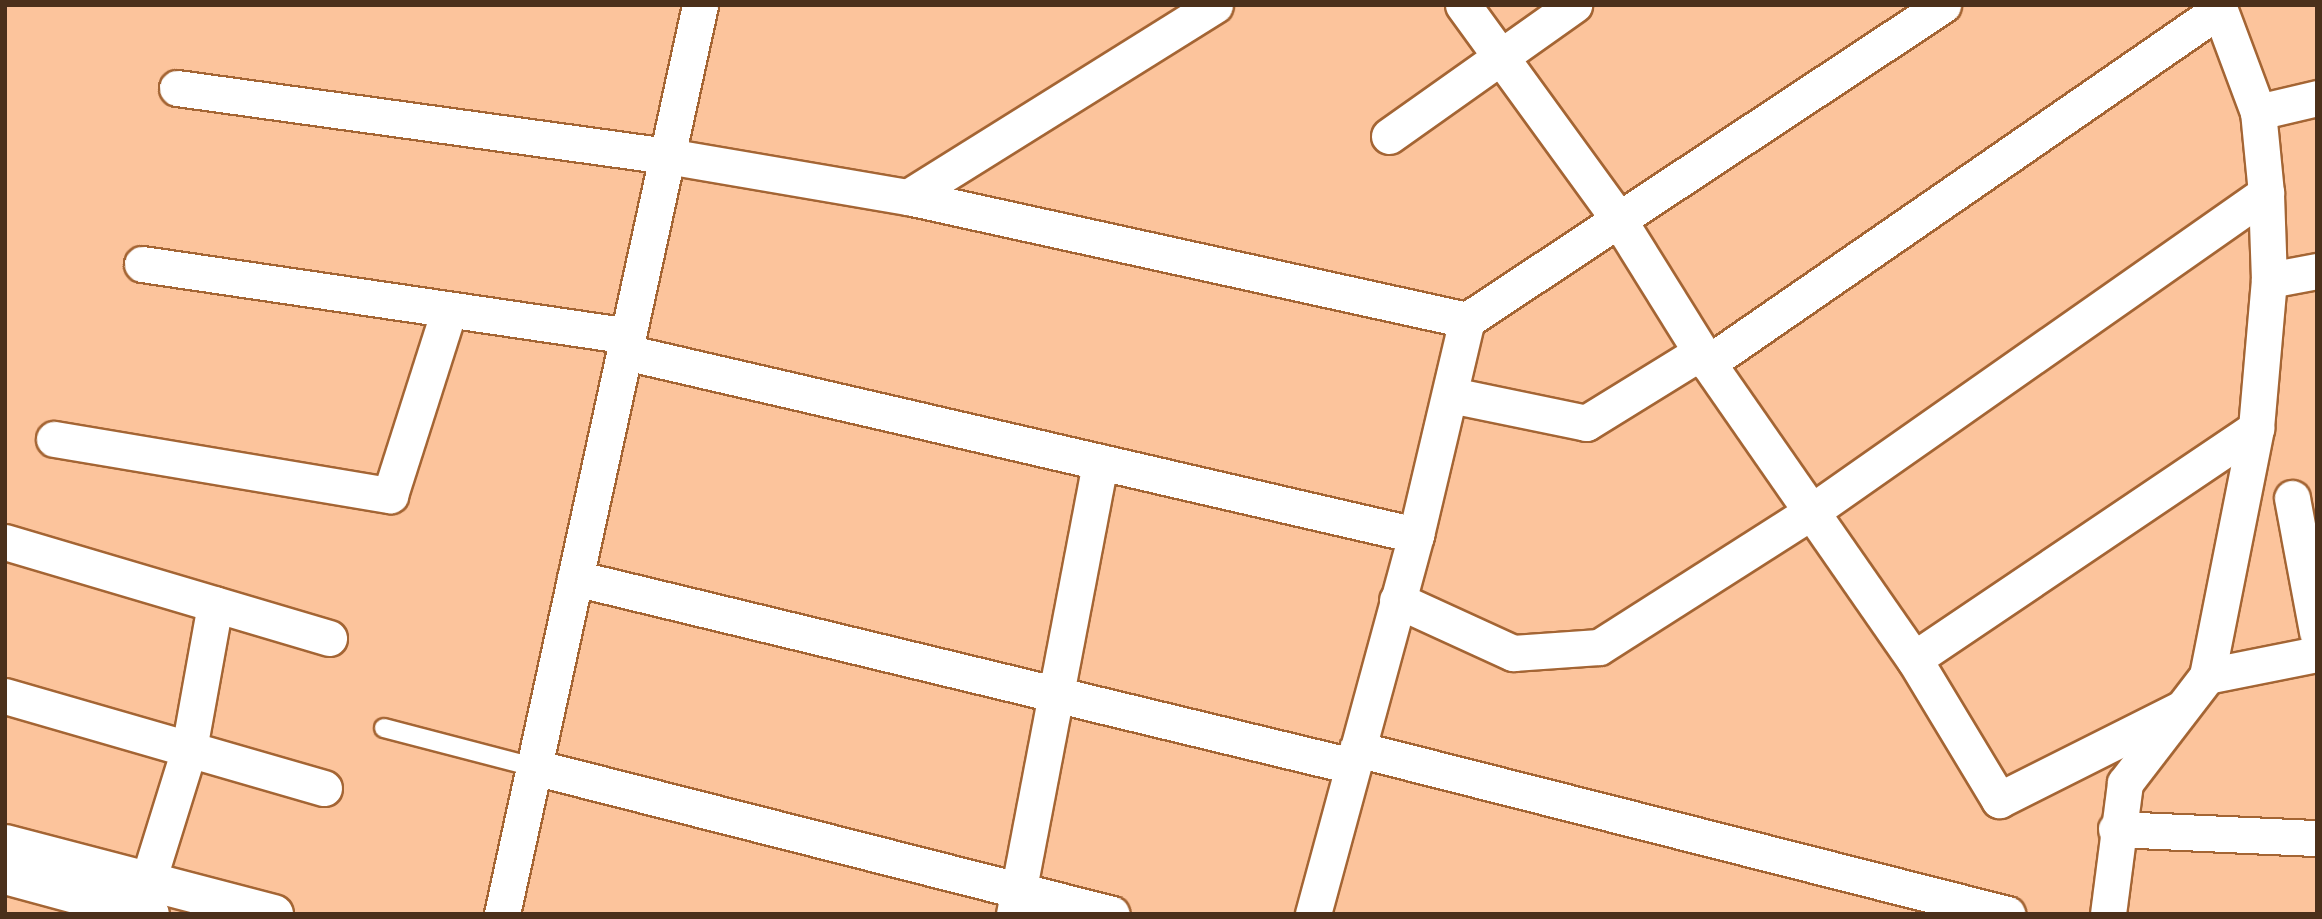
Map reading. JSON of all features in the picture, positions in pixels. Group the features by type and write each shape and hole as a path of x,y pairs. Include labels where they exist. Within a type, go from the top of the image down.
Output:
{"main road":[{"path":"5,844 149,897"},
{"path":"5,875 274,914"}],"street":[{"path":"502,914 700,5"},
{"path":"908,197 1216,5"},
{"path":"1463,5 1617,217 1705,358 1914,659 1999,800 2180,709"},
{"path":"1389,136 1501,54 1574,5"},
{"path":"1313,914 1416,535 1467,320 1617,217 1943,5"},
{"path":"1451,395 1586,424 1705,358 2218,7 2236,46 2258,112 2266,193 2269,280 2256,428 2207,676 2125,783 2116,829 2108,914"},
{"path":"177,88 667,156 908,197 1467,320"},
{"path":"2258,112 2317,98"},
{"path":"1397,600 1513,653 1599,647 1811,512 2266,193"},
{"path":"142,264 449,310 626,344 1100,462 1416,535"},
{"path":"2269,280 2317,271"},
{"path":"54,439 390,495 449,310"},
{"path":"1914,659 2256,428"},
{"path":"1016,901 1100,462"},
{"path":"2240,510 2304,495 2317,632"},
{"path":"5,541 329,638"},
{"path":"575,578 1057,694 1355,757 2007,914"},
{"path":"149,897 189,749 215,604"},
{"path":"2207,676 2317,654"},
{"path":"5,696 324,788"},
{"path":"534,767 1016,901 1112,914"},
{"path":"2116,829 2317,838"}],"lane":[{"path":"384,728 534,767"}]}
